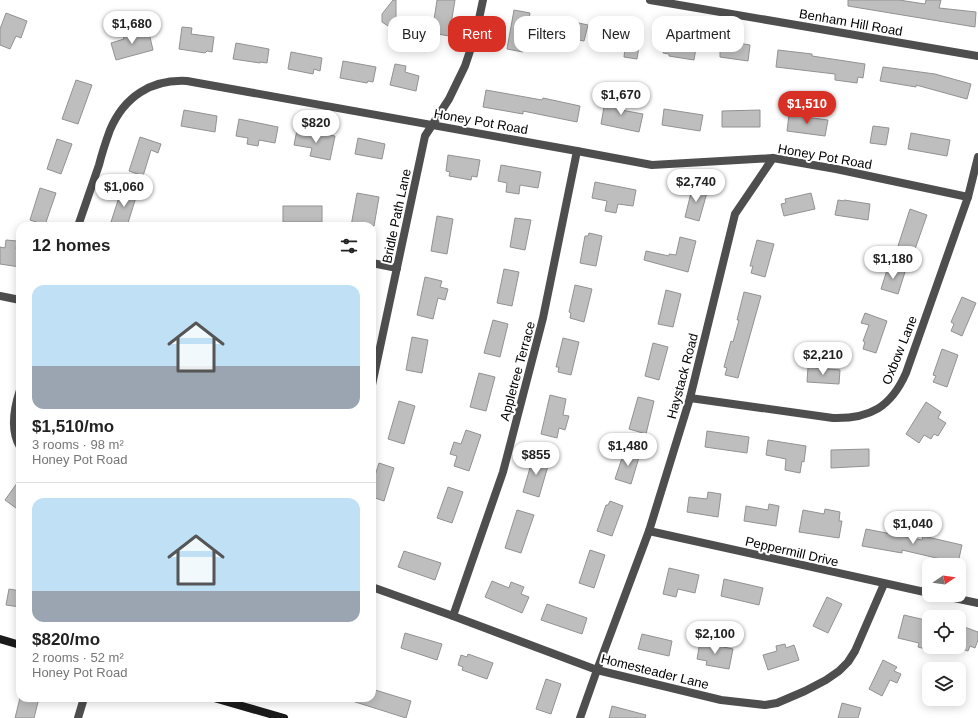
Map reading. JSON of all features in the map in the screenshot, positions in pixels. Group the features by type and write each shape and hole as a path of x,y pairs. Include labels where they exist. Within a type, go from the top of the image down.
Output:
{"main road":[{"path":"0,639 16,644"},
{"path":"228,702 284,718"}],"street":[{"name":"Bridle Path Lane","path":"376,365 425,136 449,99 465,66 476,33 483,0"},
{"name":"Benham Hill Road","path":"650,0 978,56"},
{"name":"Honey Pot Road","path":"79,222 110,130 118,114 127,103 145,89 156,84 171,81 187,81 652,165 773,158 836,169 968,197"},
{"name":"Appletree Terrace","path":"453,616 503,472 543,318 577,151"},
{"name":"Oxbow Lane","path":"690,398 844,419 862,416 881,408 895,394 906,373 968,197 978,157"},
{"name":"Haystack Road","path":"580,718 649,531 690,398 735,214 773,158"},
{"path":"376,264 397,268"},
{"path":"0,296 16,299"},
{"path":"16,405 14,429 16,436"},
{"name":"Peppermill Drive","path":"649,531 922,592"},
{"name":"Homesteader Lane","path":"376,588 597,670 722,700 765,705 777,703 826,680 839,671 848,662 855,651 884,584"},
{"path":"966,600 978,603"},
{"path":"78,718 83,702"}],"building":[{"path":"393,0 396,0 396,16 388,16 388,26 382,22 382,14"},
{"path":"437,0 455,0 452,16 448,16 448,36 440,34 440,16 435,16"},
{"path":"848,0 899,0 925,4 926,0 941,0 939,8 976,12 975,27 848,6"},
{"path":"514,10 530,13 529,16 514,16 514,50 507,49"},
{"path":"6,13 27,21 21,38 16,36 10,49 0,45 0,29"},
{"path":"580,23 588,25 584,41 580,40"},
{"path":"182,27 192,28 191,34 214,37 212,52 207,51 205,53 179,49"},
{"path":"131,29 133,37 149,33 153,50 116,60 111,43 124,39 122,31"},
{"path":"236,43 269,49 267,63 233,59"},
{"path":"744,44 750,45 748,61 720,57 720,52 744,52"},
{"path":"778,50 812,54 812,56 865,64 863,78 858,77 857,83 835,80 835,74 776,67"},
{"path":"291,52 322,58 320,71 314,69 313,74 288,69"},
{"path":"625,52 638,52 637,59 624,57"},
{"path":"695,52 694,60 669,56 669,54 663,53"},
{"path":"343,61 376,67 373,82 368,81 367,83 340,78"},
{"path":"395,64 406,66 405,72 419,76 416,91 390,85"},
{"path":"883,67 935,74 971,84 967,99 916,85 916,87 880,81"},
{"path":"76,80 92,85 78,124 62,119"},
{"path":"486,90 542,100 543,98 580,106 577,122 523,111 523,114 483,107"},
{"path":"611,96 623,98 621,110 643,114 639,132 601,124 604,107 608,108"},
{"path":"664,109 703,115 700,131 662,125"},
{"path":"184,110 217,116 215,132 181,126"},
{"path":"760,110 760,127 722,127 722,111"},
{"path":"789,115 828,120 825,136 787,131"},
{"path":"239,119 278,127 275,143 259,140 258,146 247,144 248,138 236,136"},
{"path":"873,126 889,128 886,145 870,143"},
{"path":"297,130 335,136 330,160 310,156 312,148 294,145"},
{"path":"911,133 950,140 947,156 908,149"},
{"path":"140,137 161,144 158,153 151,150 143,176 129,171"},
{"path":"358,138 385,144 382,159 355,154"},
{"path":"57,139 72,144 61,174 47,169"},
{"path":"448,155 480,160 477,177 472,176 471,180 449,176 450,172 446,171"},
{"path":"501,165 541,172 538,188 520,185 519,194 506,192 507,183 498,181"},
{"path":"595,182 636,190 633,206 618,204 616,213 605,211 607,201 592,198"},
{"path":"693,185 708,189 699,221 685,217"},
{"path":"40,188 56,193 46,222 36,222 30,220"},
{"path":"122,188 137,194 128,222 111,222"},
{"path":"357,193 379,197 375,222 352,222"},
{"path":"811,193 815,209 784,216 781,204 786,203 785,199"},
{"path":"838,200 870,204 868,220 835,215"},
{"path":"283,206 322,206 322,222 283,222"},
{"path":"910,209 927,215 914,252 898,246"},
{"path":"437,216 453,219 447,254 431,251"},
{"path":"515,218 531,220 525,250 510,247"},
{"path":"589,233 602,236 596,266 580,263 585,236 588,236"},
{"path":"680,237 696,241 688,272 644,260 646,251 669,256 669,254 676,255"},
{"path":"6,240 16,241 16,266 0,264 0,247 5,248"},
{"path":"757,240 774,244 765,277 751,273 753,266 750,266"},
{"path":"888,267 905,272 898,294 881,289"},
{"path":"504,269 519,272 512,306 497,303"},
{"path":"425,277 442,281 440,287 448,289 445,300 438,298 433,319 417,315"},
{"path":"575,285 592,289 584,322 570,318 571,313 569,312"},
{"path":"666,290 681,294 673,327 658,324"},
{"path":"744,292 761,296 738,378 725,375 727,368 724,367 731,341 733,342 739,320 737,320"},
{"path":"962,297 976,303 962,336 951,331 954,324 951,322"},
{"path":"865,313 887,321 876,353 863,349 865,342 863,341 869,325 861,323"},
{"path":"493,320 508,324 500,357 484,353"},
{"path":"412,337 428,340 422,373 406,370"},
{"path":"563,338 579,342 571,375 558,372 559,367 556,367"},
{"path":"653,343 668,347 659,380 645,376"},
{"path":"942,349 958,355 947,387 933,382 936,376 933,375"},
{"path":"808,367 840,370 839,384 807,382"},
{"path":"479,373 495,377 486,411 470,407"},
{"path":"550,395 566,399 563,415 569,416 565,430 559,428 557,438 541,434"},
{"path":"638,397 654,401 646,434 629,429"},
{"path":"399,401 415,406 404,444 388,439"},
{"path":"926,402 941,412 938,418 946,423 938,436 934,434 931,439 924,435 919,443 906,434"},
{"path":"466,430 481,435 469,471 454,466 457,456 450,454 454,442 461,444"},
{"path":"707,431 749,437 747,453 705,447"},
{"path":"768,440 806,446 804,462 802,461 800,473 785,470 786,459 766,455"},
{"path":"625,449 640,454 631,484 615,479"},
{"path":"869,449 869,466 831,468 831,450"},
{"path":"534,454 550,459 539,497 523,492"},
{"path":"379,463 394,468 384,501 376,498 376,472"},
{"path":"16,485 16,508 5,500"},
{"path":"448,487 463,492 452,523 437,518"},
{"path":"708,492 721,494 718,517 687,512 689,497 707,499"},
{"path":"610,501 623,506 612,536 597,531 606,505 608,505"},
{"path":"769,504 779,506 776,526 744,521 746,506 768,510"},
{"path":"825,509 840,512 839,521 842,521 839,538 799,532 803,510 824,514"},
{"path":"517,510 534,515 521,553 505,548"},
{"path":"866,529 922,540 923,536 962,545 959,558 936,558 902,550 902,553 862,546"},
{"path":"590,550 605,555 594,588 579,583"},
{"path":"404,551 441,563 435,580 398,567"},
{"path":"669,568 699,575 695,593 678,589 676,597 663,594"},
{"path":"724,579 763,588 759,605 721,596"},
{"path":"492,581 509,588 511,582 524,587 521,594 529,597 522,613 485,597"},
{"path":"9,589 16,590 16,606 6,605"},
{"path":"827,597 842,604 828,633 813,626"},
{"path":"547,604 587,618 582,634 541,620"},
{"path":"904,615 922,619 922,648 918,647 919,643 898,638"},
{"path":"966,628 978,632 978,640 975,648 970,646 968,651 966,650"},
{"path":"405,633 442,644 437,660 401,648"},
{"path":"642,634 672,641 669,656 638,649"},
{"path":"700,642 733,649 729,669 706,665 707,661 697,659"},
{"path":"785,644 786,648 794,645 799,660 768,670 763,655 777,651 776,646"},
{"path":"468,654 493,663 487,679 462,670 463,667 458,665 461,655 467,657"},
{"path":"883,660 897,667 894,671 901,674 897,683 890,680 882,696 869,689"},
{"path":"546,679 561,684 551,714 536,709"},
{"path":"376,690 411,701 406,718 355,702 376,702"},
{"path":"19,702 38,702 34,718 15,718"},
{"path":"842,703 861,708 858,718 838,718"},
{"path":"612,706 646,715 645,718 609,718"}]}
